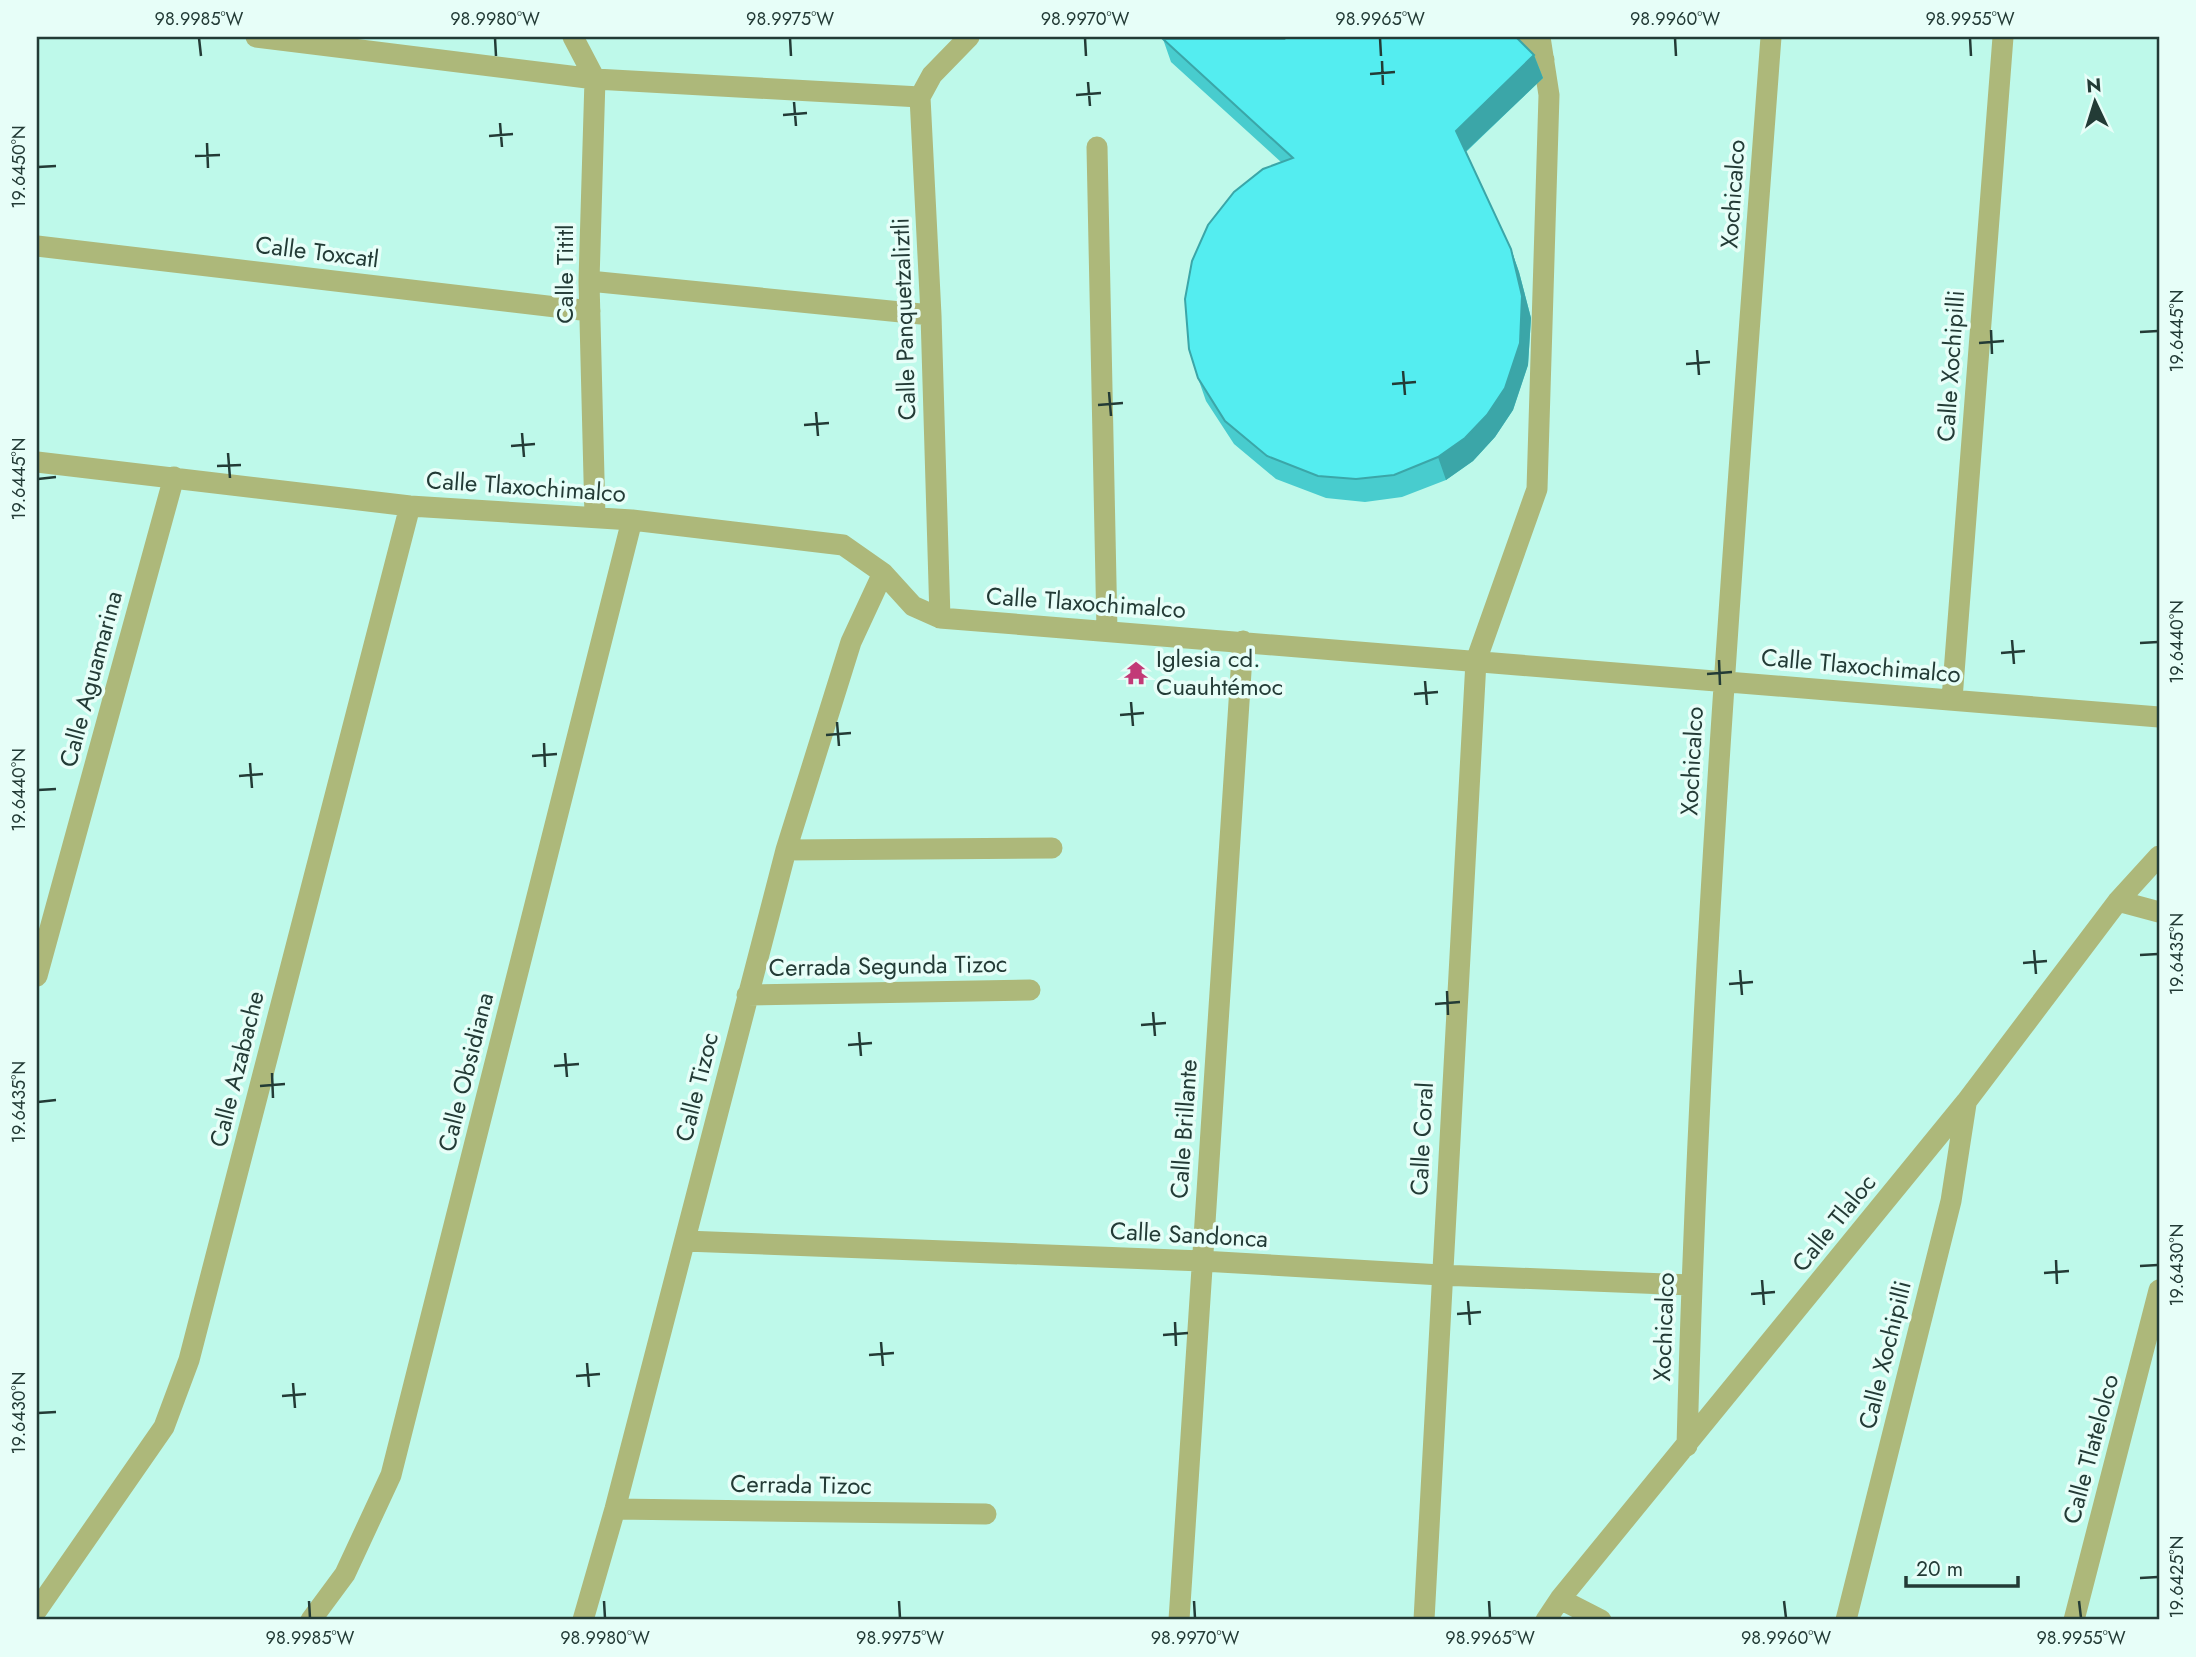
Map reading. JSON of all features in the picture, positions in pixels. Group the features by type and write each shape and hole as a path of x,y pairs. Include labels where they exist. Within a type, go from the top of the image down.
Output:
{"street":[{"path":"256,37 595,79 919,97 932,75 969,37"},
{"name":"Calle Tititl","path":"573,37 595,79 589,281 595,517"},
{"path":"1519,37 1544,60"},
{"name":"Calle Coral","path":"1424,1620 1476,661 1537,489 1549,95 1540,37"},
{"name":"Xochicalco","path":"1687,1446 1691,1285 1723,681 1771,37"},
{"name":"Calle Xochipilli","path":"1952,699 2003,37"},
{"name":"Calle Panquetzaliztli","path":"919,97 931,315 940,618"},
{"path":"1097,147 1107,631"},
{"name":"Calle Toxcatl","path":"37,246 590,311"},
{"path":"589,281 931,315"},
{"name":"Calle Tlaxochimalco","path":"37,463 410,506 632,520 843,545 883,573 913,606 940,618 2159,717"},
{"name":"Calle Aguamarina","path":"37,976 174,477"},
{"name":"Calle Azabache","path":"37,1610 164,1427 189,1360 410,506"},
{"name":"Calle Obsidiana","path":"311,1620 345,1574 391,1475 632,520"},
{"name":"Calle Tizoc","path":"583,1620 615,1509 786,850 851,642 883,573"},
{"name":"Calle Brillante","path":"1179,1620 1243,641"},
{"path":"786,850 1052,848"},
{"name":"Calle Tlaloc","path":"1546,1620 1560,1599 1966,1101 2118,901 2159,856"},
{"path":"2118,901 2159,912"},
{"name":"Cerrada Segunda Tizoc","path":"747,995 1030,990"},
{"name":"Calle Xochipilli","path":"1846,1620 1951,1201 1966,1101"},
{"name":"Calle Sandonca","path":"685,1241 1691,1285"},
{"name":"Calle Tlatelolco","path":"2074,1620 2159,1290"},
{"name":"Cerrada Tizoc","path":"615,1509 986,1514"},
{"path":"1560,1599 1601,1620"}],"building":[{"path":"1283,37 1516,37 1534,55 1456,131 1511,249 1522,296 1520,343 1505,388 1487,415 1465,438 1438,457 1394,475 1356,479 1318,476 1267,456 1225,421 1198,378 1189,349 1185,299 1192,261 1208,225 1234,192 1263,169 1293,158 1163,39 1284,39"}],"place":[{"name":"Iglesia cd. Cuauhtémoc","path":"1136,673"}]}
